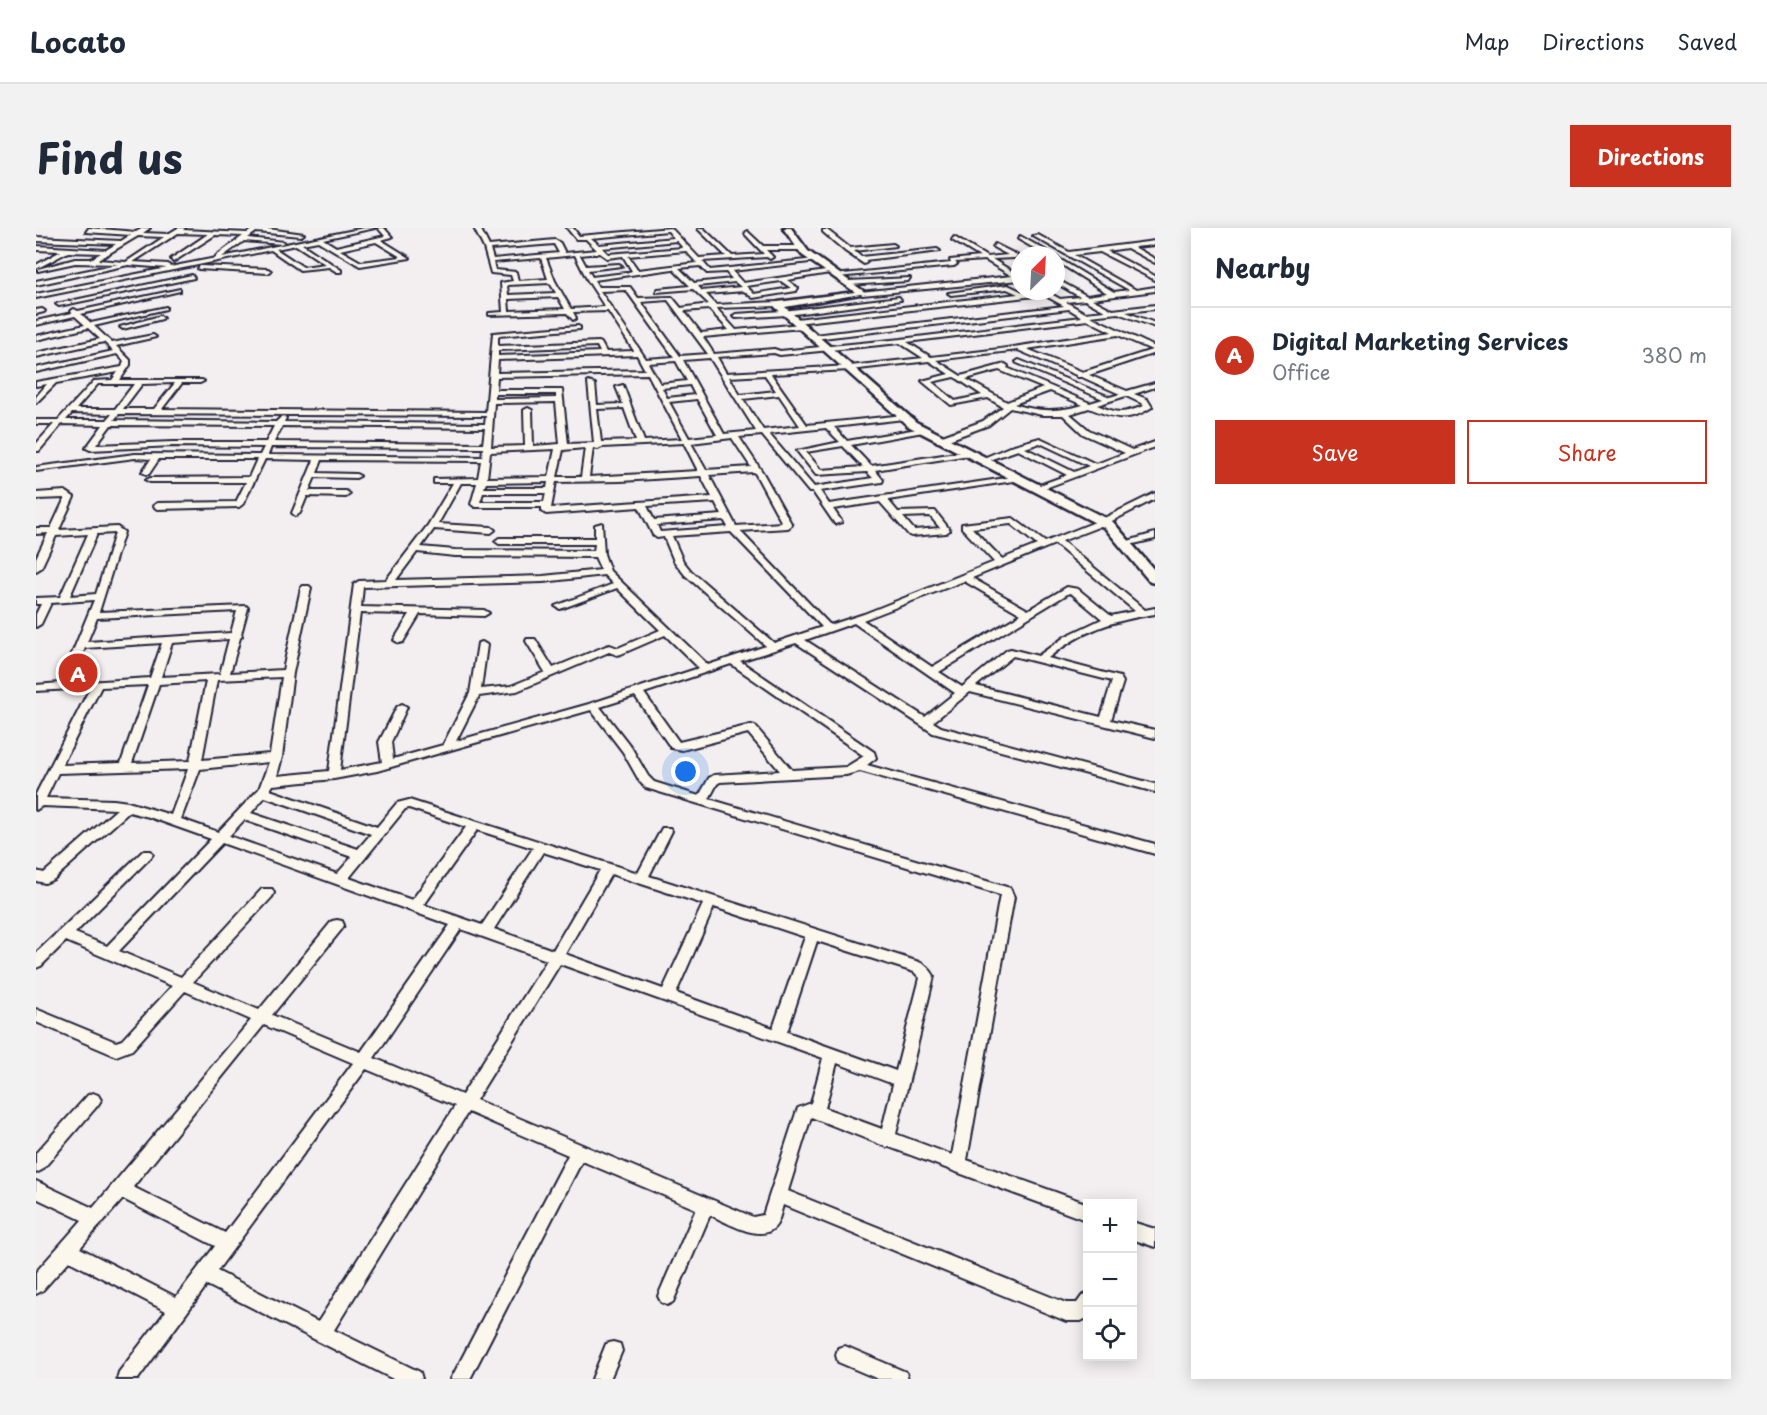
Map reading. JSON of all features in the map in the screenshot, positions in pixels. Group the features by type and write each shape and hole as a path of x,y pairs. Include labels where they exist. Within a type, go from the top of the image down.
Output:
{"street":[{"path":"109,233 119,228"},
{"path":"92,261 115,247 124,246 136,234 147,228"},
{"path":"173,260 221,228"},
{"path":"291,244 308,228"},
{"path":"213,260 372,228"},
{"path":"335,249 389,237 381,228"},
{"path":"477,228 487,248 493,272 513,273 516,283"},
{"path":"570,228 575,237 668,229 709,272 816,261"},
{"path":"787,228 800,248 849,283 871,312"},
{"path":"36,283 127,263 180,229 214,233 255,231 301,234"},
{"path":"36,269 82,241 95,230 109,233 169,236"},
{"path":"701,230 730,257"},
{"path":"38,296 203,265 255,231"},
{"path":"825,231 877,272"},
{"path":"747,233 779,266"},
{"path":"1036,236 1134,291"},
{"path":"587,237 607,256 688,249"},
{"path":"1020,238 1034,246"},
{"path":"36,239 124,246"},
{"path":"244,239 291,244 339,271"},
{"path":"319,239 360,264 407,257 377,240"},
{"path":"491,261 578,254 598,249 678,239"},
{"path":"954,240 1011,273"},
{"path":"487,248 555,242 563,255"},
{"path":"357,244 367,250"},
{"path":"1065,255 1153,245"},
{"path":"847,250 893,246"},
{"path":"929,246 952,261 1011,258"},
{"path":"995,246 1011,254"},
{"path":"1128,247 1155,261"},
{"path":"271,248 302,269 329,265"},
{"path":"761,248 800,248"},
{"path":"36,249 107,252"},
{"path":"137,249 148,250"},
{"path":"1101,250 1155,278"},
{"path":"860,259 937,251"},
{"path":"578,254 590,279 640,353 715,499 734,531 828,628"},
{"path":"624,255 636,272"},
{"path":"630,262 767,255"},
{"path":"377,256 386,261"},
{"path":"137,257 268,271"},
{"path":"543,257 552,281 582,336"},
{"path":"50,260 183,267"},
{"path":"590,279 675,268 697,260"},
{"path":"36,269 75,261"},
{"path":"702,293 782,279 954,264 952,261"},
{"path":"1065,263 1112,294"},
{"path":"168,299 203,265"},
{"path":"585,268 619,266"},
{"path":"675,268 702,293 734,332"},
{"path":"727,270 751,295 759,296 796,289 782,279"},
{"path":"896,270 946,309"},
{"path":"59,304 192,277"},
{"path":"53,279 64,290"},
{"path":"849,283 908,279"},
{"path":"736,316 786,313 887,291 1011,279"},
{"path":"506,314 503,284 552,281"},
{"path":"972,282 991,298"},
{"path":"635,297 694,286 740,285"},
{"path":"940,285 975,309"},
{"path":"1065,286 1115,311 1155,325"},
{"path":"597,289 626,287 635,297 678,358 722,437"},
{"path":"951,293 1011,288"},
{"path":"1059,301 1155,289"},
{"path":"36,323 178,290"},
{"path":"887,291 918,313"},
{"path":"504,297 559,295"},
{"path":"38,296 79,314 128,363 115,381"},
{"path":"759,296 773,303 799,323 904,417 940,440 1040,488 1103,522 1153,574"},
{"path":"680,310 849,296 899,299"},
{"path":"699,335 799,323 825,317 1011,296"},
{"path":"635,297 669,298 680,310 763,433 812,490 815,490 838,522"},
{"path":"1059,301 1117,333 1155,350"},
{"path":"814,337 1070,307"},
{"path":"644,361 774,351 780,353 977,334 1000,329 1024,328 1115,311 1155,307"},
{"path":"36,338 164,308"},
{"path":"491,314 611,309"},
{"path":"891,310 898,315"},
{"path":"846,315 880,343"},
{"path":"954,315 977,334"},
{"path":"1007,315 1024,328"},
{"path":"825,317 832,323"},
{"path":"119,328 160,318"},
{"path":"925,318 932,323"},
{"path":"905,320 940,343"},
{"path":"546,505 476,504 484,481 489,414 495,375 495,334 497,332 578,328"},
{"path":"838,328 845,333"},
{"path":"1000,329 1009,335"},
{"path":"98,332 109,330"},
{"path":"725,375 850,368 1000,351 1018,344 1027,347 1117,333"},
{"path":"952,335 961,341"},
{"path":"111,345 153,337"},
{"path":"1037,338 1045,344"},
{"path":"36,355 105,340"},
{"path":"901,340 988,396 1007,405 1042,413 1065,413 1155,385"},
{"path":"495,348 599,344 604,354"},
{"path":"991,344 1000,351"},
{"path":"999,367 1048,389 1120,416 1148,407 1147,403 1038,357 1018,344"},
{"path":"970,347 980,353"},
{"path":"69,348 83,360"},
{"path":"949,350 958,356"},
{"path":"1064,381 1155,350"},
{"path":"36,370 118,352"},
{"path":"496,358 640,353"},
{"path":"988,396 954,403 926,381 958,376 1038,357"},
{"path":"1018,362 1109,399"},
{"path":"36,384 124,369"},
{"path":"495,375 650,372"},
{"path":"766,372 805,428"},
{"path":"36,401 55,380"},
{"path":"140,381 90,448 126,445 269,444 487,452"},
{"path":"157,411 180,381"},
{"path":"36,449 94,382 200,381"},
{"path":"656,386 691,383"},
{"path":"585,480 594,447 595,407 591,384"},
{"path":"620,387 641,444"},
{"path":"940,440 986,423 1007,405 1048,389"},
{"path":"492,392 560,393 562,448 545,510 643,506 715,499"},
{"path":"738,397 781,393"},
{"path":"664,400 698,397"},
{"path":"491,401 560,400"},
{"path":"595,407 626,405"},
{"path":"528,410 529,449"},
{"path":"69,411 489,414"},
{"path":"157,506 239,504 286,412"},
{"path":"1065,413 1086,432 1132,453"},
{"path":"36,469 113,457 319,457 594,447 686,441 904,417"},
{"path":"36,422 489,426"},
{"path":"815,490 879,480 828,425"},
{"path":"923,430 801,451 819,473 868,469 969,453"},
{"path":"643,506 656,534 734,531 788,525 734,436"},
{"path":"983,460 1040,440 1097,467"},
{"path":"1040,488 1155,444"},
{"path":"1017,447 1074,475"},
{"path":"157,456 148,476 252,479"},
{"path":"296,513 319,457"},
{"path":"481,491 585,480 756,469"},
{"path":"312,474 356,476"},
{"path":"827,507 1020,478"},
{"path":"437,481 550,485"},
{"path":"390,582 417,549 458,481"},
{"path":"304,494 346,494"},
{"path":"36,496 70,495 36,568"},
{"path":"266,786 388,764 638,692 856,620 1103,522 1155,496"},
{"path":"882,499 897,515 915,534 946,530 932,513 897,515"},
{"path":"651,523 725,516"},
{"path":"1001,564 965,526 1013,521 1044,546"},
{"path":"599,525 599,554 606,572 706,669"},
{"path":"432,526 491,530"},
{"path":"36,531 117,530 120,532 94,615 64,687"},
{"path":"64,599 94,531"},
{"path":"667,535 679,561 688,573 773,647"},
{"path":"1125,543 1155,536"},
{"path":"500,541 599,541"},
{"path":"1056,541 1143,613"},
{"path":"417,549 455,553 599,554"},
{"path":"334,774 359,584 543,579 606,572"},
{"path":"966,578 1028,614"},
{"path":"560,606 618,585"},
{"path":"109,953 266,786 276,757 288,673 306,588"},
{"path":"932,672 1070,590 1075,591 1108,619"},
{"path":"36,601 100,597"},
{"path":"36,624 48,600"},
{"path":"94,615 240,608 244,610 237,636 218,678 188,792 174,821"},
{"path":"355,610 484,613"},
{"path":"399,640 417,611"},
{"path":"1041,659 1068,636 1108,619 1155,611"},
{"path":"856,620 932,672 966,691 1155,734"},
{"path":"476,693 504,691 552,674 610,648 617,652 667,631"},
{"path":"82,645 237,636"},
{"path":"797,639 925,723 944,732 1155,788"},
{"path":"125,768 168,641"},
{"path":"531,641 552,674"},
{"path":"447,747 476,693 482,645"},
{"path":"925,723 966,691 1008,653 1041,659 1116,679 1118,682 1105,721"},
{"path":"733,661 870,755 870,758 854,768"},
{"path":"36,688 288,673"},
{"path":"96,686 37,804 128,806 902,1080"},
{"path":"638,692 675,745 682,746 751,729 789,774"},
{"path":"593,706 611,727 650,785 1005,892 1007,897 958,1165"},
{"path":"388,764 385,742 402,707"},
{"path":"56,769 196,765 276,757"},
{"path":"702,801 715,779 846,771 860,767 1155,849"},
{"path":"266,786 379,832"},
{"path":"339,881 405,804 920,968 927,976 887,1140"},
{"path":"36,876 45,878 49,876 128,806"},
{"path":"241,814 360,855"},
{"path":"414,908 474,825"},
{"path":"641,879 666,831"},
{"path":"485,932 540,847"},
{"path":"36,962 147,854"},
{"path":"321,1334 556,958 607,869"},
{"path":"36,1015 116,1049 122,1048 267,893"},
{"path":"667,997 710,902"},
{"path":"126,1379 363,1061 459,922"},
{"path":"36,1285 121,1189 337,925"},
{"path":"64,934 753,1225 764,1225 770,1220 804,1113 811,1110 1083,1211"},
{"path":"778,1036 812,934"},
{"path":"816,1112 831,1056"},
{"path":"36,1165 93,1100"},
{"path":"460,1379 578,1153"},
{"path":"36,1189 96,1218"},
{"path":"121,1189 227,1243"},
{"path":"778,1195 1066,1312 1082,1312 1085,1307"},
{"path":"667,1296 706,1205"},
{"path":"1137,1232 1155,1238"},
{"path":"66,1250 179,1308"},
{"path":"204,1274 413,1379"},
{"path":"602,1379 613,1351"},
{"path":"845,1354 899,1379"}],"place":[{"name":"Digital Marketing Services","path":"78,673"}]}
